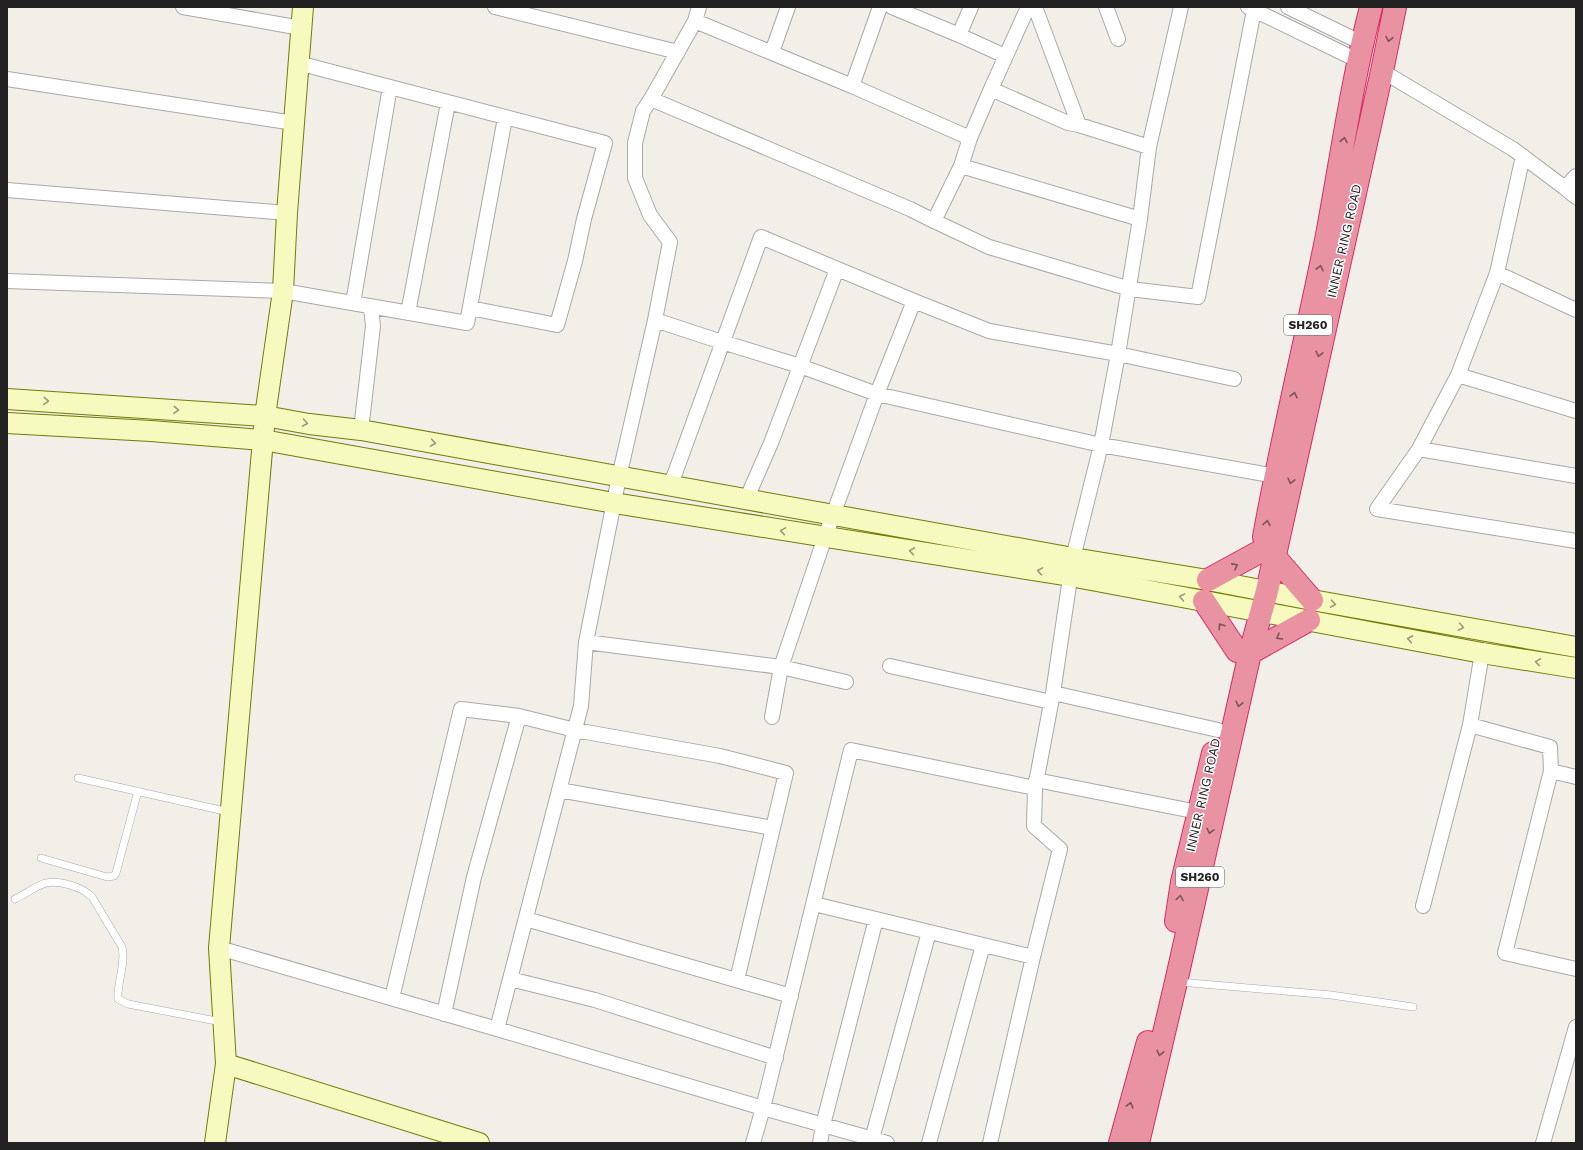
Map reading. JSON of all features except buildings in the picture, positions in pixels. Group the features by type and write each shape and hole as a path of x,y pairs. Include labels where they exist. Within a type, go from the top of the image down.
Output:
{"highway":[{"name":"INNER RING ROAD","path":"1268,554 1275,476 1297,381 1324,251 1355,72 1371,7"},
{"name":"INNER RING ROAD","path":"1138,1143 1176,982 1244,652 1255,611 1382,70 1395,7"},
{"path":"1204,601 1244,652 1310,610 1268,554 1208,580"},
{"name":"INNER RING ROAD","path":"1120,1143 1171,956 1182,882 1218,730 1244,652"}],"street":[{"path":"183,7 301,28"},
{"path":"215,1143 226,1064 219,948 263,440 283,291 287,213 303,7"},
{"path":"494,7 678,52"},
{"path":"497,1029 581,706 586,642 619,477 655,320 670,242 650,215 635,178 636,136 643,111 695,21 699,7"},
{"path":"772,52 788,7"},
{"path":"852,86 880,7"},
{"path":"892,7 1006,56"},
{"path":"960,35 971,7"},
{"path":"934,221 962,166 970,138 1028,7"},
{"path":"1035,7 1079,125"},
{"path":"1106,7 1118,39"},
{"path":"990,1143 1033,957 1060,849 1034,826 1035,784 1052,698 1072,567 1101,445 1130,289 1149,147 1181,7"},
{"path":"1288,7 1360,52"},
{"path":"651,99 910,209 989,247 1130,289 1198,297 1251,8 1360,52"},
{"path":"695,21 852,86 970,138"},
{"path":"298,63 605,143 584,219 575,261 556,324 470,308"},
{"path":"1382,70 1514,148 1570,192 1576,176"},
{"path":"7,79 294,123"},
{"path":"353,303 390,87"},
{"path":"991,89 1068,123 1079,125 1149,147"},
{"path":"408,312 448,103"},
{"path":"7,281 283,291 467,323 505,118"},
{"path":"1523,156 1497,273 1458,376 1419,449 1377,509 1576,541"},
{"path":"962,166 1140,219"},
{"path":"7,190 287,213"},
{"path":"670,487 761,237 989,331 1118,354 1234,379"},
{"path":"746,500 771,443 837,269"},
{"path":"1497,273 1576,310"},
{"path":"772,717 781,667 825,537 877,394 914,301"},
{"path":"361,430 372,326 371,307 375,307"},
{"path":"655,320 800,366 877,394 1101,445 1275,476"},
{"path":"1458,376 1576,411"},
{"path":"7,399 266,416 309,424 361,430 670,487 833,515 1072,567 1204,601 1255,611 1310,610 1576,647"},
{"path":"7,423 151,431 263,440 614,503 825,537 1072,567 1208,580 1260,589 1310,610 1482,653 1576,668"},
{"path":"1419,449 1576,476"},
{"path":"586,642 781,667 846,682"},
{"path":"1423,906 1470,725 1482,653"},
{"path":"890,666 1218,730"},
{"path":"392,998 461,709 519,716 575,730 720,756 786,773 737,980"},
{"path":"444,1014 474,877 519,716"},
{"path":"1470,725 1550,747 1551,771 1505,953 1576,969"},
{"path":"753,1143 776,1058 851,750 1198,812"},
{"path":"1551,771 1576,777"},
{"path":"559,790 773,828"},
{"path":"814,904 1033,957"},
{"path":"526,919 791,996"},
{"path":"820,1143 823,1125 876,919"},
{"path":"872,1139 929,932"},
{"path":"929,1143 983,945"},
{"path":"219,948 887,1143"},
{"path":"510,979 595,1000 776,1058"},
{"path":"1543,1143 1576,1028"},
{"path":"226,1064 479,1143"}],"lane":[{"path":"78,778 231,812"},
{"path":"41,858 107,877 114,876 138,791"},
{"path":"15,899 46,883 62,884 86,891 92,897 122,947 124,954 117,991 118,999 128,1004 224,1023"},
{"path":"1176,982 1331,995 1413,1007"}]}
